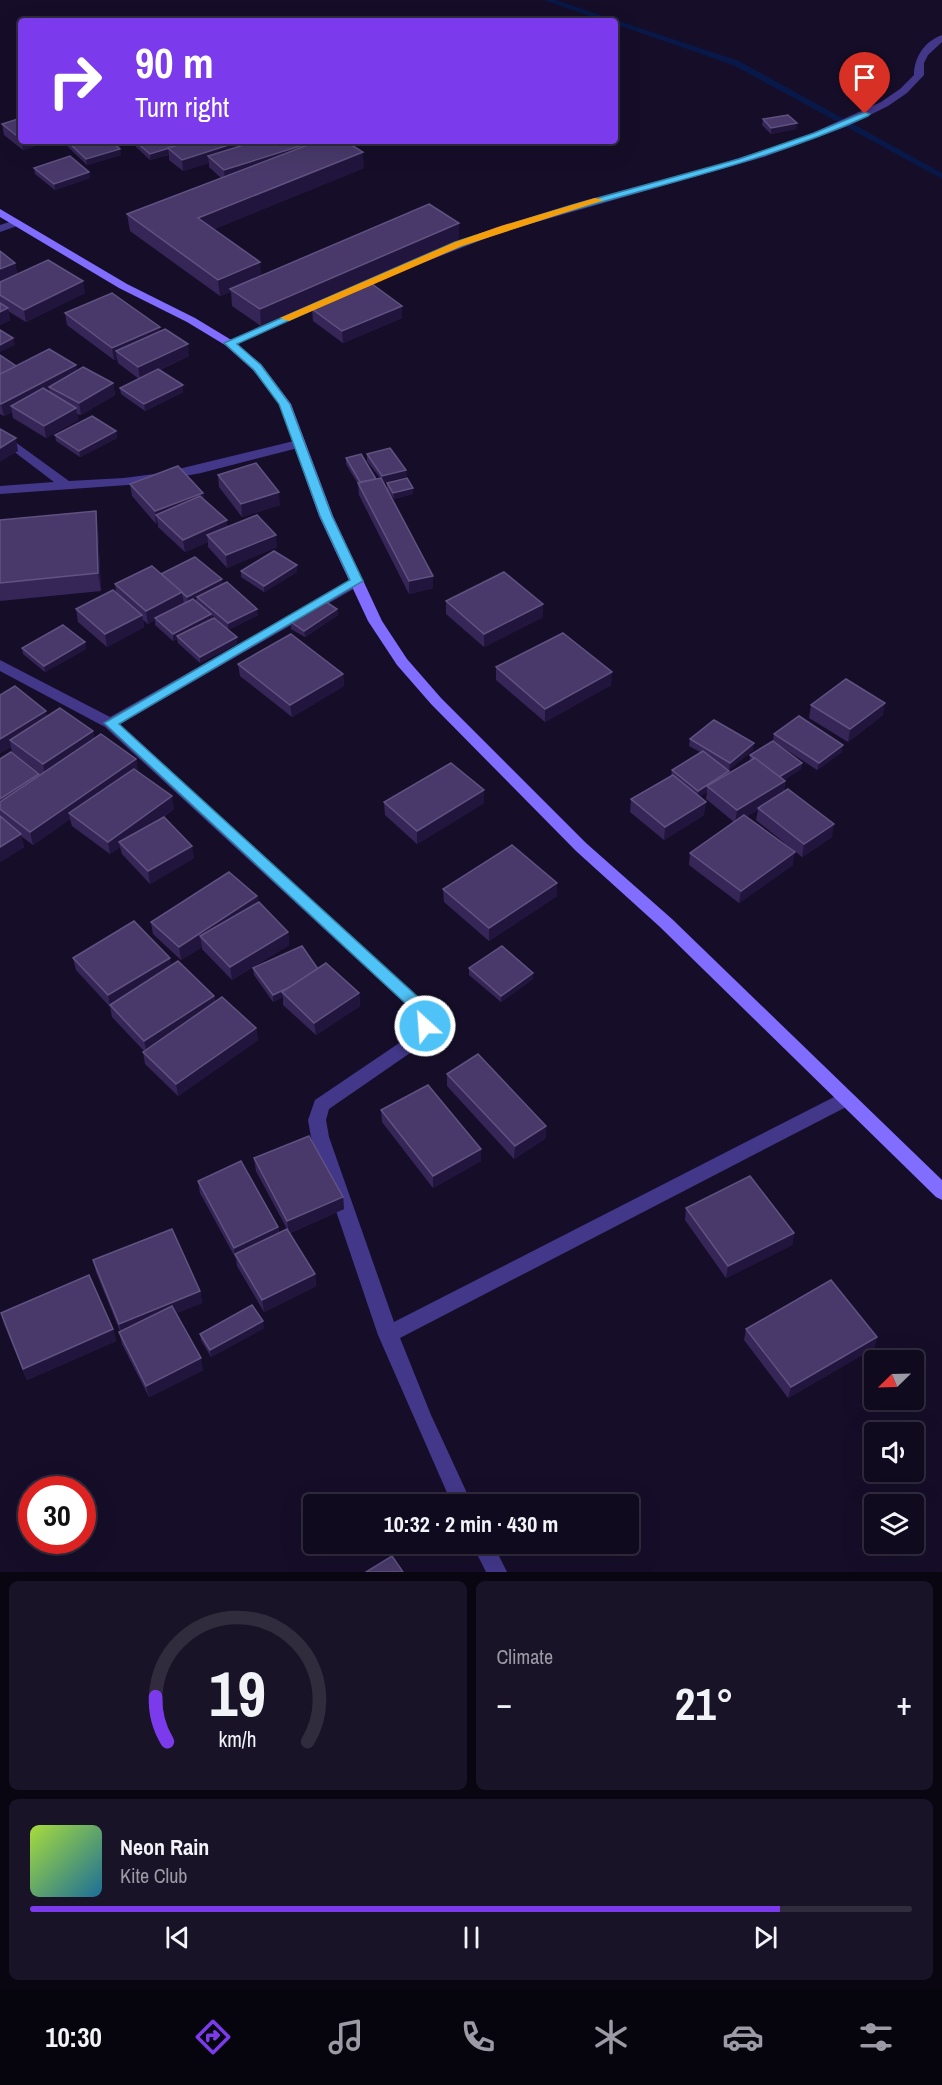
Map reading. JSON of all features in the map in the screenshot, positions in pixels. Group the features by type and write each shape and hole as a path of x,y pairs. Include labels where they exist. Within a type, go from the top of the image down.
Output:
{"street":[{"path":"230,343 397,269 504,228 743,161 818,135 865,114 895,97 914,82 919,75 918,65 925,51 942,38"},
{"path":"0,212 113,281 191,320 230,343 258,368 285,404 326,516 375,621 402,663 436,701 581,847 666,923 942,1192"},
{"path":"0,230 16,223"},
{"path":"0,435 66,485"},
{"path":"0,490 99,485 141,480 199,470 298,444"},
{"path":"110,723 357,581"},
{"path":"0,665 110,723 425,1013 425,1026 420,1037 321,1105 317,1120 320,1137 388,1335 442,1464 457,1494"},
{"path":"388,1335 846,1099"},
{"path":"487,1554 496,1572"}],"building":[{"path":"788,115 797,123 771,128 763,119"},
{"path":"18,119 18,137 2,124"},
{"path":"70,144 114,144 120,149 86,159"},
{"path":"138,144 174,144 176,146 150,154"},
{"path":"181,144 232,144 182,160 168,148"},
{"path":"247,144 306,144 224,170 208,156"},
{"path":"310,144 350,144 363,152 198,218 260,262 218,280 127,214"},
{"path":"70,156 89,172 54,184 34,168"},
{"path":"429,204 459,223 260,309 230,289"},
{"path":"0,251 15,263 0,269"},
{"path":"48,260 83,281 24,310 0,295 0,282"},
{"path":"372,284 402,306 342,331 312,309"},
{"path":"112,293 160,327 112,348 65,313"},
{"path":"0,303 8,308 0,312"},
{"path":"165,329 188,344 138,367 116,351"},
{"path":"0,330 13,338 0,345"},
{"path":"49,349 76,365 1,404 0,374"},
{"path":"0,355 16,366 0,374"},
{"path":"83,367 113,383 79,403 49,387"},
{"path":"158,369 183,385 144,404 120,388"},
{"path":"43,388 76,408 44,426 11,406"},
{"path":"92,416 116,431 79,451 55,435"},
{"path":"0,429 16,438 0,448"},
{"path":"390,448 406,470 382,476 367,454"},
{"path":"361,454 376,479 360,482 346,458"},
{"path":"256,463 279,492 241,504 218,475"},
{"path":"178,466 203,493 155,511 130,484"},
{"path":"381,478 433,576 409,581 358,483"},
{"path":"407,478 413,488 393,493 387,483"},
{"path":"200,496 227,520 183,540 156,515"},
{"path":"96,511 98,573 0,583 0,520"},
{"path":"257,515 276,535 226,555 207,535"},
{"path":"274,551 297,565 264,586 241,571"},
{"path":"195,557 222,579 187,597 161,574"},
{"path":"152,566 182,592 146,611 115,584"},
{"path":"504,572 543,604 484,634 446,601"},
{"path":"227,582 257,609 228,623 197,597"},
{"path":"113,590 142,615 105,634 76,609"},
{"path":"193,599 211,614 173,634 155,618"},
{"path":"323,600 337,609 304,631 291,622"},
{"path":"214,618 237,637 200,657 177,636"},
{"path":"63,625 85,642 44,666 22,648"},
{"path":"563,633 612,672 545,709 496,667"},
{"path":"291,634 343,674 290,705 238,664"},
{"path":"846,679 885,703 850,729 811,705"},
{"path":"15,686 46,711 0,739 0,695"},
{"path":"60,708 93,731 43,764 10,740"},
{"path":"799,716 843,745 819,763 774,734"},
{"path":"714,720 754,743 730,763 690,739"},
{"path":"101,734 136,759 30,832 0,809 0,802"},
{"path":"773,741 802,763 779,777 750,755"},
{"path":"703,751 729,771 698,791 672,770"},
{"path":"11,752 39,774 0,799 0,759"},
{"path":"755,758 785,781 737,810 707,786"},
{"path":"451,763 484,790 417,831 384,802"},
{"path":"134,769 172,796 108,842 69,813"},
{"path":"673,775 706,802 665,827 631,799"},
{"path":"788,789 834,824 804,844 758,808"},
{"path":"744,815 795,852 741,891 690,853"},
{"path":"0,816 21,834 0,847"},
{"path":"164,817 192,846 148,871 119,842"},
{"path":"512,845 557,883 489,928 443,889"},
{"path":"229,872 257,896 179,947 151,922"},
{"path":"259,902 288,932 230,967 200,936"},
{"path":"134,921 170,958 108,995 73,958"},
{"path":"302,946 318,969 273,995 253,968"},
{"path":"502,946 533,973 501,996 469,968"},
{"path":"178,961 214,996 144,1041 110,1005"},
{"path":"326,963 359,993 314,1023 282,992"},
{"path":"222,997 256,1028 176,1084 143,1052"},
{"path":"478,1054 546,1126 515,1146 447,1074"},
{"path":"428,1085 481,1149 433,1176 381,1110"},
{"path":"309,1136 343,1197 287,1221 254,1158"},
{"path":"241,1161 278,1227 234,1248 198,1181"},
{"path":"750,1176 794,1233 728,1266 686,1208"},
{"path":"172,1229 200,1291 119,1324 93,1260"},
{"path":"287,1229 315,1274 262,1300 235,1254"},
{"path":"89,1275 113,1329 23,1369 1,1313"},
{"path":"831,1280 877,1337 791,1387 746,1329"},
{"path":"252,1305 263,1321 210,1350 200,1334"},
{"path":"172,1306 201,1358 146,1386 119,1332"},
{"path":"392,1556 403,1572 366,1572"}],"waterway":[{"path":"548,0 602,18"},
{"path":"618,23 736,63 942,176"}],"slow traffic":[{"path":"285,318 458,244 599,200"}],"route":[{"path":"425,1026 425,1013 110,723 357,581 326,516 285,404 258,368 230,343 458,244 504,228 743,161 818,135 865,114"}]}
